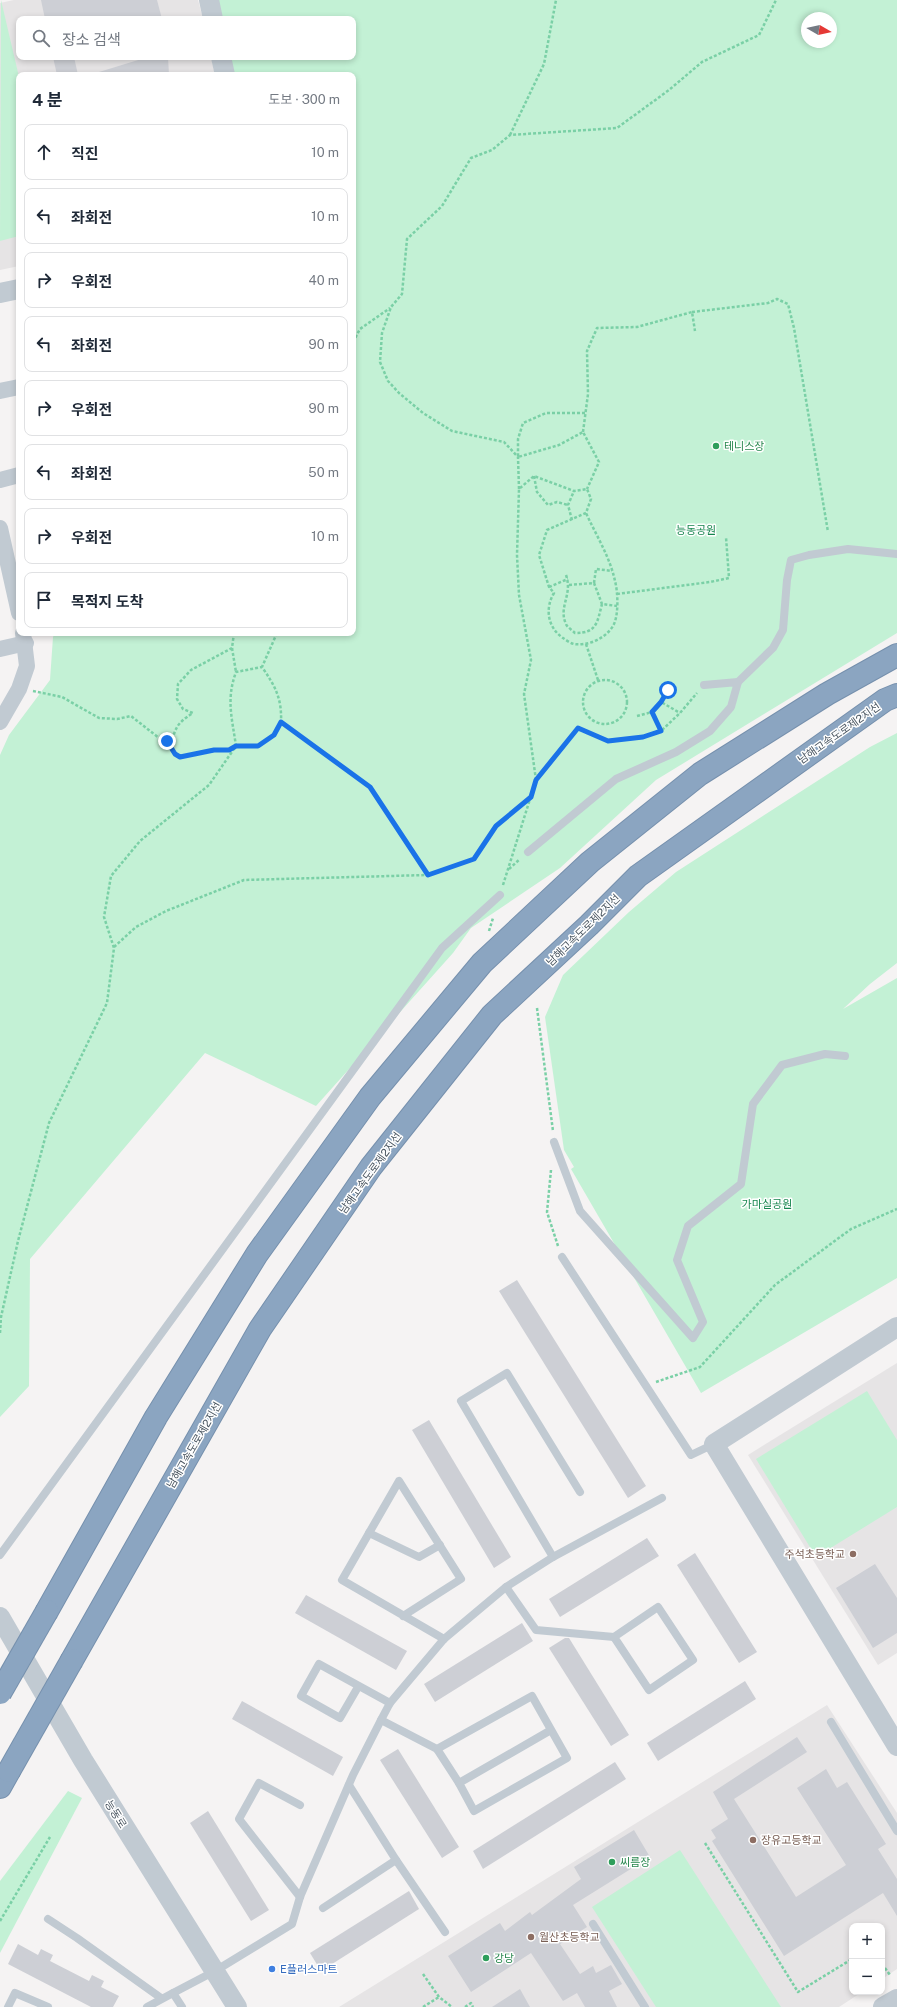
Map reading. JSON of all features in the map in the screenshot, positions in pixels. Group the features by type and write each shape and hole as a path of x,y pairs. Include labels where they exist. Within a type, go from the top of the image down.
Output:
{"highway":[{"path":"0,1693 156,1418 257,1254 370,1097 482,963 590,862 700,774 828,694 897,655"},
{"name":"남해고속도로제2지선","path":"5,1779 260,1329 371,1167 492,1015 589,925 638,876 885,700 897,695"}],"street":[{"path":"209,0 212,16"},
{"path":"222,60 224,72"},
{"path":"0,293 16,290"},
{"path":"0,391 16,388"},
{"path":"0,480 16,476"},
{"path":"0,528 4,562 16,603"},
{"path":"0,649 25,638 27,666 19,689 0,722"},
{"path":"897,1327 714,1444 897,1746"},
{"name":"능동로","path":"0,1617 83,1760 238,2007"},
{"path":"884,2007 897,1999"}],"lane":[{"path":"528,852 603,788 616,779 676,752 710,731 731,707 738,682 773,648 783,630 787,580 791,560 809,555 848,549 897,554"},
{"path":"704,685 738,682"},
{"path":"0,1554 442,948 500,895"},
{"path":"554,1142 580,1211 693,1338 703,1322 677,1260 688,1226 741,1184 753,1104 782,1065 825,1054 845,1056"},
{"path":"562,1256 691,1455 714,1444"},
{"path":"553,1557 461,1401 507,1373 580,1492"},
{"path":"403,1616 461,1579 399,1481 342,1580 403,1616 444,1639"},
{"path":"147,2007 161,1998 215,1971 292,1924 300,1897 349,1785 390,1703 444,1639 506,1588 553,1557 662,1498"},
{"path":"369,1533 419,1557 440,1545"},
{"path":"506,1588 536,1630 614,1637 658,1607 693,1660 649,1690 614,1637"},
{"path":"358,1686 340,1718 301,1696 319,1664 390,1703"},
{"path":"381,1720 437,1749 459,1783 474,1811 567,1758 532,1696 437,1749"},
{"path":"831,1722 897,1830"},
{"path":"459,1783 551,1730"},
{"path":"300,1805 259,1783 239,1819 300,1897"},
{"path":"349,1785 396,1860 445,1932"},
{"path":"323,1908 396,1860"},
{"path":"48,1919 161,1998"},
{"path":"593,1924 645,2007"},
{"path":"8,2007 15,1993 48,2007"},
{"path":"173,1993 182,2007"}],"path":[{"path":"356,336 360,329 391,307 402,294 407,239 442,206 470,158 492,150 510,135 544,64 556,0"},
{"path":"510,135 617,128 669,90 702,62 759,35 776,0"},
{"path":"586,513 612,571 617,594 617,606 613,626 597,641 586,644 572,644 557,633 548,618 549,601 554,593 549,586 539,555 547,530 586,513 591,500 587,489 599,462 583,432 588,394 587,351 597,328 637,327 692,312 768,303 777,299 788,304 794,328 828,532"},
{"path":"391,307 382,333 380,362 388,381 399,393 422,412 452,431 504,442 518,457"},
{"path":"692,312 695,331"},
{"path":"536,780 524,694 531,660 518,595 517,555 520,489 518,439 523,423 546,413 585,413"},
{"path":"518,457 559,445 583,432"},
{"path":"520,489 534,476"},
{"path":"534,476 574,491 587,489"},
{"path":"534,476 537,492 548,505 557,502 568,505"},
{"path":"572,520 568,505 574,491"},
{"path":"617,594 710,582 729,578 726,537"},
{"path":"566,575 569,584 569,592 563,605 566,624 575,633 586,633 597,625 602,604 594,583 596,569 612,571"},
{"path":"549,586 568,579"},
{"path":"569,584 594,583"},
{"path":"602,604 617,606"},
{"path":"0,1333 1,1317 18,1241 49,1123 107,1004 114,948 104,917 111,876 140,841 209,785 236,746 230,688 236,672 232,648 234,636"},
{"path":"262,667 277,636"},
{"path":"586,644 598,680"},
{"path":"171,745 174,730 181,720 193,713 183,709 177,699 178,684 191,670 232,648"},
{"path":"236,672 262,667"},
{"path":"19,689 38,691 62,697 99,718 117,719 131,716 143,724 152,733 167,741 171,745 175,754 180,757 214,750 229,750 236,746 258,746 274,735 281,722 282,708 276,688 262,667"},
{"path":"598,680 613,681 624,690 626,697 624,712 614,722 599,723 592,720 583,709 583,695 586,688 598,680"},
{"path":"488,934 536,780 578,728 608,741 643,737 661,731 680,713 704,685"},
{"path":"636,716 652,712 661,702 668,690"},
{"path":"661,702 680,713"},
{"path":"652,712 661,731"},
{"path":"281,722 370,787 428,875"},
{"path":"114,948 136,927 166,911 244,880 428,875 474,859 496,826 531,797"},
{"path":"508,870 528,852"},
{"path":"537,1008 554,1142 547,1212 562,1256"},
{"path":"646,1386 700,1366 775,1285 851,1229 897,1209"},
{"path":"0,1921 50,1837"},
{"path":"705,1843 798,1992 849,1961"},
{"path":"885,1968 890,1975"},
{"path":"423,1974 439,1997 452,2007"},
{"path":"423,2007 439,1997"},
{"path":"466,2007 471,2003 473,2007"}],"shaded area":[{"path":"14,0 198,0 202,16 16,16 16,60 212,60 214,72 16,72 16,267 0,270 0,3"},
{"name":"주석초등학교","path":"897,1363 897,1653 878,1665 748,1455"},
{"name":"장유고등학교","path":"827,1705 897,1813 897,1969 885,1977 885,1923 849,1923 849,1995 857,1995 839,2007 339,2007"}],"green space":[{"path":"1,0 18,72 16,72 16,237 0,241"},
{"name":"능동공원","path":"212,0 897,0 897,633 656,780 560,868 471,928 453,953 316,1106 205,1053 30,1259 29,1386 0,1417 0,755 9,735 50,680 54,636 356,636 356,72 230,72 227,60 356,60 356,16 216,16"},
{"name":"가마실공원","path":"897,733 897,963 870,984 843,1009 897,978 897,1278 701,1393 571,1169 574,1167 564,1150 545,1017 563,975 629,912 676,872 870,747"},
{"path":"867,1391 897,1440 897,1507 816,1557 756,1459"},
{"path":"68,1791 82,1798 0,1953 0,1881"},
{"path":"680,1850 781,2007 656,2007 592,1907"}],"building":[{"path":"41,0 157,0 161,16 44,16"},
{"path":"54,60 75,60 77,72 56,72"},
{"path":"138,60 168,60 169,72 99,72"},
{"path":"517,1280 646,1486 628,1498 499,1291"},
{"path":"429,1420 511,1557 494,1568 412,1430"},
{"path":"647,1538 659,1556 560,1617 549,1599"},
{"path":"695,1553 757,1652 739,1663 677,1565"},
{"path":"875,1564 897,1598 897,1633 873,1648 836,1588"},
{"path":"306,1595 407,1651 396,1670 295,1613"},
{"path":"522,1623 533,1641 435,1702 424,1684"},
{"path":"565,1638 569,1638 629,1735 611,1746 549,1648"},
{"path":"745,1681 756,1699 658,1761 647,1743"},
{"path":"242,1701 343,1757 333,1776 232,1719"},
{"path":"797,1737 807,1752 734,1799 796,1897 846,1865 797,1788 826,1769 837,1788 847,1782 886,1844 878,1849 897,1879 897,1916 883,1893 784,1956 712,1841 716,1838 711,1830 728,1819 713,1792"},
{"path":"398,1749 459,1847 442,1858 380,1760"},
{"path":"615,1762 626,1779 483,1869 473,1851"},
{"path":"208,1811 269,1910 251,1921 190,1823"},
{"path":"634,1830 650,1857 573,1905 587,1927 560,1944 580,1974 593,1966 596,1973 611,1965 622,1984 609,1991 617,2007 585,2007 577,1993 563,2001 531,1953 471,1992 448,1956 500,1923 505,1931 530,1912 532,1915 581,1879 574,1867"},
{"path":"409,1891 419,1909 321,1971 310,1953"},
{"path":"18,1944 38,1955 41,1949 53,1955 50,1961 89,1981 92,1975 104,1981 101,1987 119,1996 113,2007 91,2007 8,1964"},
{"path":"520,1989 530,2007 492,2007"}],"place":[{"name":"테니스장","path":"716,446"},
{"name":"주석초등학교","path":"853,1554"},
{"name":"장유고등학교","path":"753,1840"},
{"name":"씨름장","path":"612,1862"},
{"name":"월산초등학교","path":"531,1937"},
{"name":"강당","path":"486,1958"},
{"name":"E플러스마트","path":"272,1969"}],"route":[{"path":"167,741 171,745 175,754 180,757 198,755 214,750 229,750 236,746 258,746 274,735 281,722 370,787 398,827 428,875 474,859 496,826 531,797 536,780 578,728 608,741 643,737 661,731 652,712 661,702 668,690"}]}
